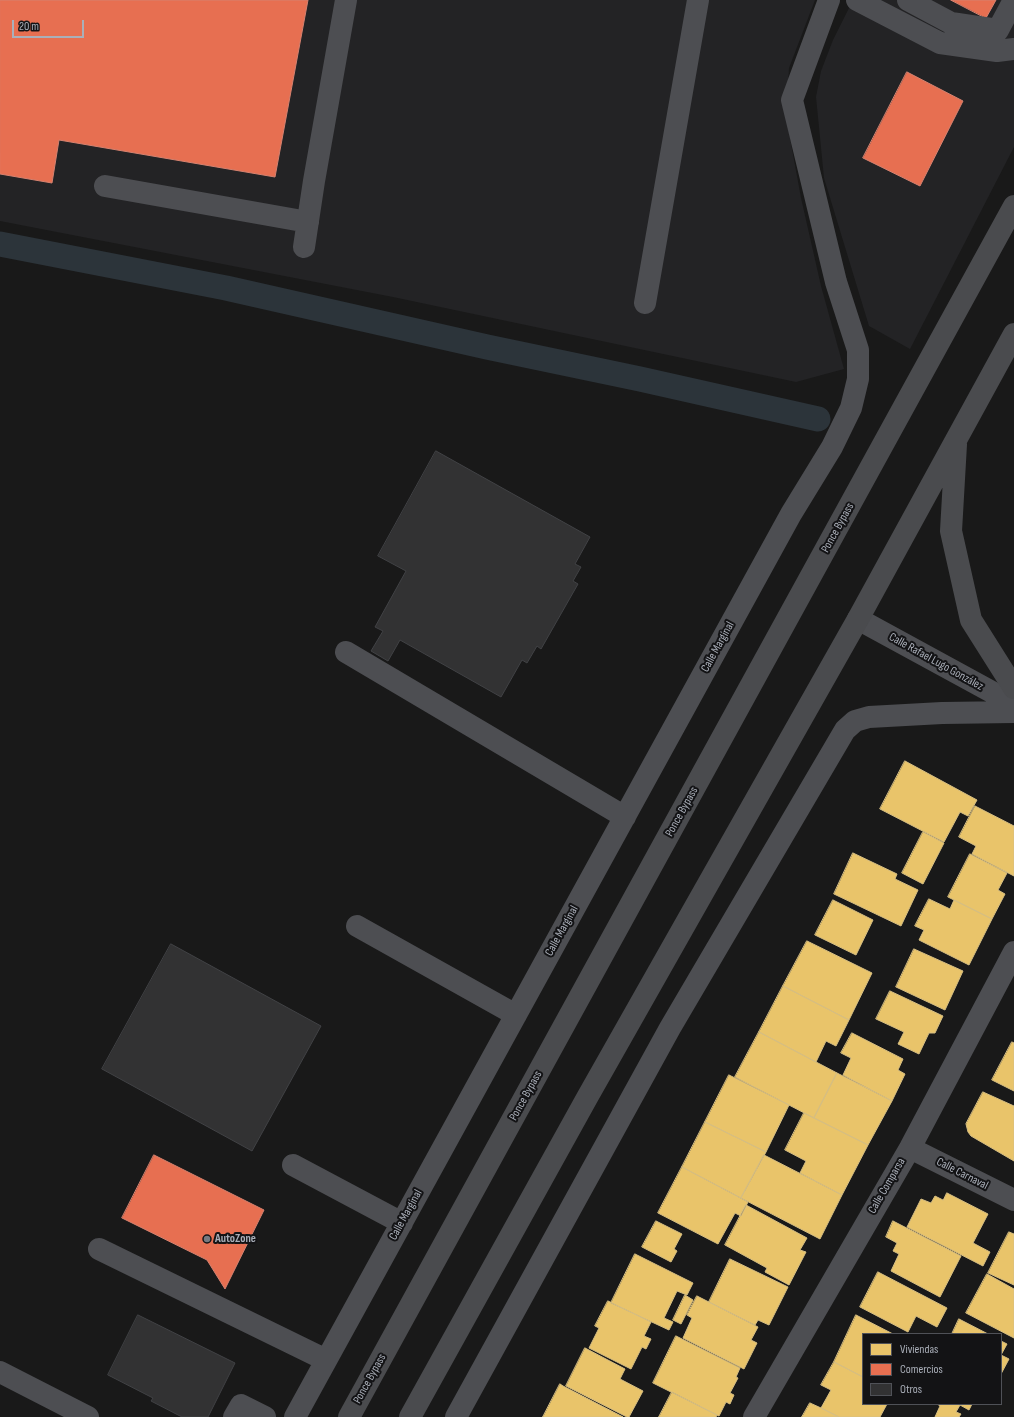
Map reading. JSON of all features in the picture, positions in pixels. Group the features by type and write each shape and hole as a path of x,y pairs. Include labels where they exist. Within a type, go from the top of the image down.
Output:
{"highway":[{"name":"Ponce Bypass","path":"349,1417 1014,206"},
{"path":"410,1417 592,1090 858,619 1014,334"},
{"path":"957,437 951,531 970,620 1014,688"}],"street":[{"path":"304,247 346,0"},
{"path":"645,303 698,0"},
{"name":"Calle Marginal","path":"295,1417 787,521 832,447 850,408 858,379 858,350 836,282 792,100 829,0"},
{"path":"857,0 940,43 997,51 1014,49"},
{"path":"908,0 951,23 998,30 1014,0"},
{"path":"105,186 308,222"},
{"name":"Calle Rafael Lugo González","path":"858,619 1014,704"},
{"path":"346,652 625,817"},
{"path":"456,1417 670,1028 845,730 855,721 869,718 942,713 1014,712"},
{"path":"357,926 516,1015"},
{"name":"Calle Comparsa","path":"754,1417 910,1148 1014,952"},
{"name":"Calle Carnaval","path":"910,1148 1014,1200"},
{"path":"293,1165 402,1223"},
{"path":"99,1249 326,1360"},
{"path":"0,1372 88,1417"},
{"path":"234,1417 241,1405 265,1417"}],"shaded area":[{"path":"0,0 815,0 789,68 786,116 801,198 821,286 844,369 796,382 393,297 0,221"},
{"path":"853,0 1014,0 1014,147 910,349 869,326 824,178 816,97 821,71 833,40"}],"building: Viviendas":[{"path":"905,761 977,800 968,816 960,812 944,842 880,809"},
{"path":"975,806 1014,826 1014,876 972,854 976,846 959,837"},
{"path":"923,832 944,843 923,884 902,873"},
{"path":"853,853 897,874 895,879 918,890 901,926 834,894"},
{"path":"970,854 1007,873 998,890 1005,894 992,919 948,897"},
{"path":"929,899 950,909 954,900 992,919 969,965 919,940 924,930 915,926"},
{"path":"833,900 873,920 856,955 815,935"},
{"path":"807,941 872,973 849,1020 783,986"},
{"path":"914,949 963,971 945,1010 896,987"},
{"path":"783,986 849,1020 836,1046 826,1041 816,1062 759,1032"},
{"path":"890,991 943,1016 935,1033 929,1033 919,1054 898,1044 904,1032 876,1019"},
{"path":"759,1032 837,1073 814,1118 735,1077"},
{"path":"852,1033 903,1059 898,1070 905,1074 892,1101 843,1075 851,1058 841,1053"},
{"path":"1012,1042 1014,1043 1014,1091 992,1080"},
{"path":"837,1073 892,1101 868,1145 814,1118"},
{"path":"729,1075 789,1105 766,1152 705,1122"},
{"path":"983,1092 1014,1106 1014,1161 971,1136 968,1132 966,1124"},
{"path":"804,1113 868,1145 842,1195 800,1173 806,1161 785,1150"},
{"path":"705,1122 766,1152 741,1198 682,1167"},
{"path":"764,1155 842,1195 820,1239 741,1198"},
{"path":"682,1167 748,1202 741,1216 735,1213 718,1244 658,1213"},
{"path":"947,1193 988,1214 973,1243 990,1252 983,1266 907,1227 921,1199 931,1203 935,1196 943,1200"},
{"path":"746,1205 807,1238 800,1250 806,1252 789,1285 765,1272 767,1268 725,1245"},
{"path":"656,1221 682,1234 674,1249 677,1251 671,1262 642,1247"},
{"path":"893,1221 961,1256 940,1297 891,1271 899,1254 893,1251 897,1243 886,1237"},
{"path":"1009,1232 1014,1234 1014,1285 988,1273"},
{"path":"635,1254 693,1283 687,1295 677,1291 664,1318 673,1322 669,1330 611,1303"},
{"path":"730,1259 788,1287 769,1325 758,1320 755,1325 709,1302"},
{"path":"878,1272 947,1308 937,1327 916,1316 908,1332 860,1307"},
{"path":"987,1274 1014,1289 1014,1338 966,1313"},
{"path":"685,1295 693,1300 681,1324 673,1320"},
{"path":"697,1296 758,1327 751,1340 757,1343 744,1369 683,1338 692,1318 687,1315"},
{"path":"608,1301 651,1322 644,1336 651,1339 646,1349 642,1347 631,1369 589,1348 599,1328 595,1326"},
{"path":"856,1315 891,1333 862,1333 862,1376 834,1362"},
{"path":"959,1319 986,1333 952,1333"},
{"path":"676,1336 740,1368 736,1377 738,1378 730,1393 734,1395 730,1404 726,1402 719,1416 653,1383"},
{"path":"1002,1342 1007,1344 1002,1353"},
{"path":"585,1348 625,1369 620,1379 643,1391 629,1417 566,1386"},
{"path":"1002,1356 1009,1359 1002,1372"},
{"path":"834,1362 862,1376 862,1405 886,1405 880,1417 839,1417 821,1408 831,1390 821,1385"},
{"path":"560,1384 563,1386 623,1417 543,1417"},
{"path":"672,1392 717,1415 716,1417 659,1417"},
{"path":"810,1403 821,1408 839,1417 802,1417"},
{"path":"938,1405 960,1405 956,1412 961,1414 959,1417 935,1417 940,1406"},
{"path":"960,1405 972,1405 969,1410"}],"building: Comercios":[{"path":"0,0 308,0 275,177 59,140 52,183 0,174"},
{"path":"951,0 996,0 986,18"},
{"path":"907,72 963,101 920,186 863,158"},
{"name":"AutoZone","path":"154,1155 264,1210 225,1289 207,1260 122,1218"}],"building: Otros":[{"path":"436,451 590,537 575,564 581,567 573,581 578,584 541,649 537,646 527,663 522,660 501,697 400,640 388,661 371,651 383,631 375,627 406,571 378,556"},
{"path":"171,944 321,1026 252,1151 102,1069"},
{"path":"138,1315 235,1363 208,1417 182,1417 151,1401 153,1398 108,1375"}],"waterway":[{"path":"0,244 226,288 487,347 640,379 818,419"}],"place":[{"name":"AutoZone","path":"207,1239"}]}
